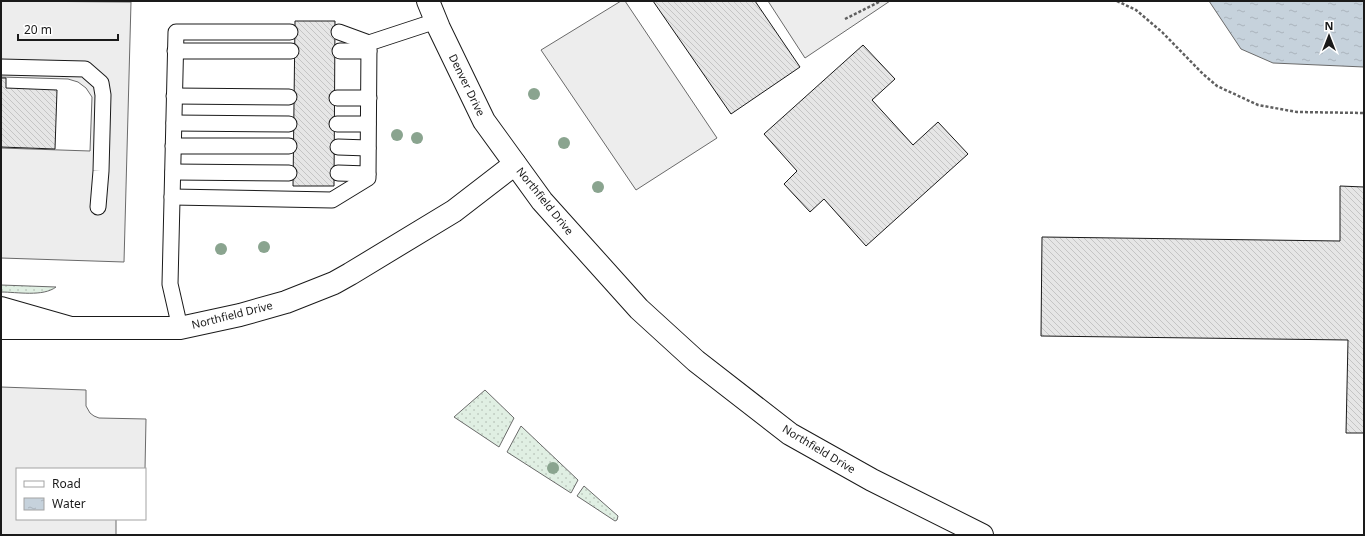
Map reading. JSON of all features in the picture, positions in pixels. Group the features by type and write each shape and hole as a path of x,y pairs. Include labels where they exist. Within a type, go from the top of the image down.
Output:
{"street":[{"name":"Denver Drive","path":"428,1 436,21 484,121 515,164"},
{"name":"Northfield Drive","path":"1,328 180,328 240,315 286,302 334,283 454,211 515,164 542,201 639,309 696,361 728,387 790,434 872,480 982,535"},
{"path":"1,308 71,328"}],"lane":[{"path":"340,51 369,47 436,21"},
{"path":"180,328 170,284 176,32 290,32"},
{"path":"339,32 369,47"},
{"path":"172,197 332,200 368,178 369,47"},
{"path":"175,51 291,51"},
{"path":"1,67 85,69 101,83 103,95 98,207"},
{"path":"174,96 289,97"},
{"path":"337,98 369,98"},
{"path":"174,123 289,124"},
{"path":"337,124 368,124"},
{"path":"173,146 289,146"},
{"path":"338,147 368,148"},
{"path":"173,172 289,173"},
{"path":"338,173 368,174"}],"path":[{"path":"845,19 881,1"},
{"path":"1117,1 1136,10 1162,32 1203,74 1217,86 1258,105 1297,112 1364,113"}],"green space":[{"path":"1,285 56,287 44,292 22,293 1,292"},
{"path":"485,390 514,418 499,447 454,417"},
{"path":"521,426 578,480 571,493 507,452"},
{"path":"584,486 618,516 617,520 615,521 577,496"}],"shaded area":[{"path":"1,1 131,2 124,262 1,258 1,148 90,151 92,97 86,88 78,82 68,79 1,77"},
{"path":"621,1 625,1 717,138 636,190 541,50"},
{"path":"768,1 890,1 805,58"},
{"path":"1,387 86,390 86,406 90,413 94,416 99,418 146,419 145,468 16,468 16,520 116,520 116,535 1,535"}],"water":[{"path":"1209,1 1364,1 1364,67 1273,63 1241,49"}],"building":[{"path":"653,1 755,1 800,67 731,114"},
{"path":"295,21 335,21 334,186 293,186"},
{"path":"863,45 895,79 872,100 913,145 938,122 968,154 866,246 824,199 810,212 784,184 797,171 764,134"},
{"path":"1,78 6,78 6,88 57,90 55,149 1,147"},
{"path":"1340,186 1364,187 1364,433 1346,433 1348,340 1041,336 1042,237 1340,241"}]}
